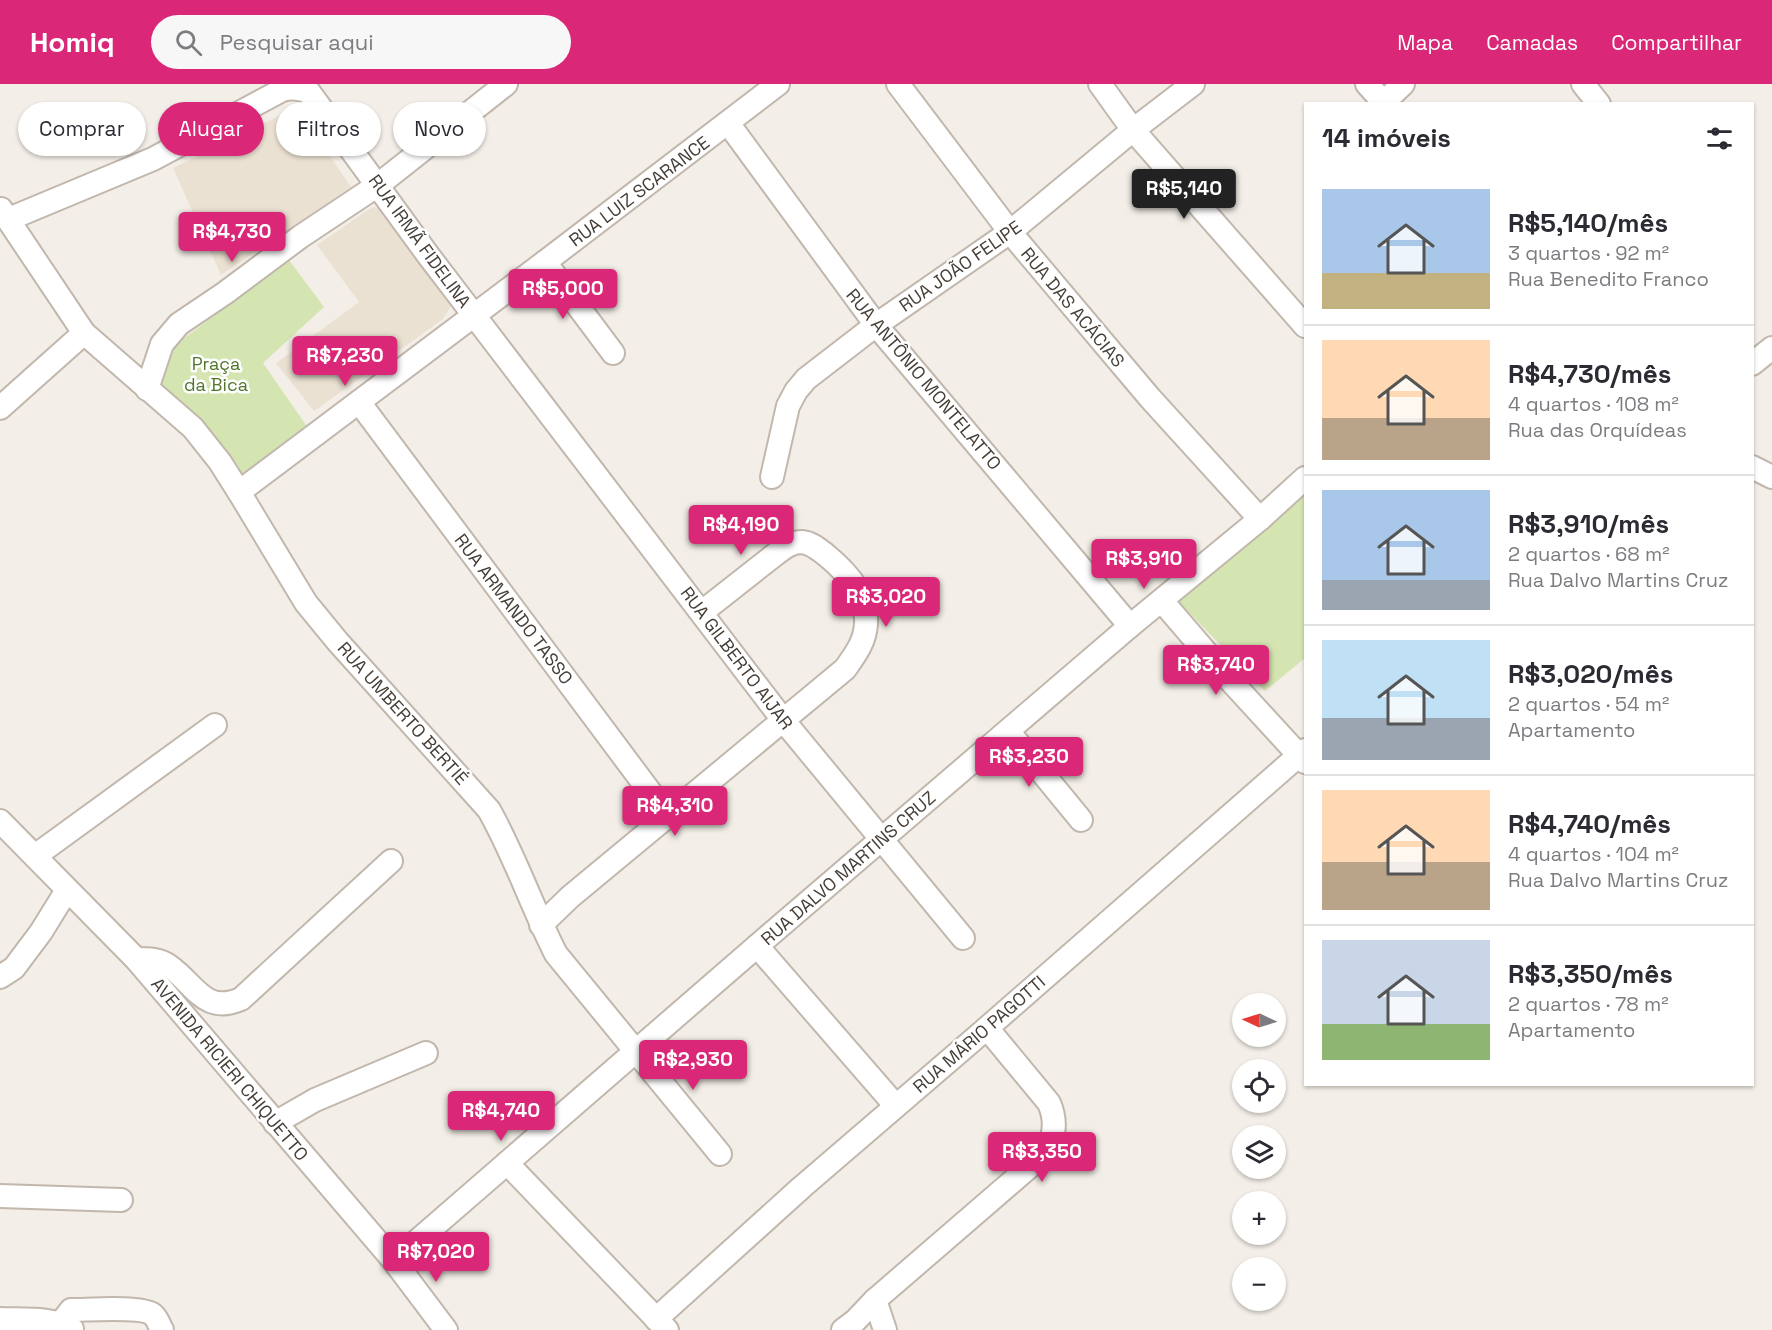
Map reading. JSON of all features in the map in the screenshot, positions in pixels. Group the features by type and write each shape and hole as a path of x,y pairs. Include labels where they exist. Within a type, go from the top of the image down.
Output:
{"street":[{"path":"147,389 162,344 179,324 300,237 378,185 506,84"},
{"name":"RUA LUIZ SCARANCE","path":"240,492 778,84"},
{"name":"RUA DAS ACÁCIAS","path":"898,84 1010,232 1150,398 1260,519"},
{"path":"1100,84 1133,130 1304,325"},
{"name":"RUA JOÃO FELIPE","path":"772,477 788,406 806,379 876,325 1010,232 1133,130 1193,84"},
{"path":"1367,84 1383,102"},
{"path":"1385,102 1403,84"},
{"path":"1583,84 1597,102"},
{"path":"4,214 153,159 266,98 290,87 298,86"},
{"name":"RUA IRMÃ FIDELINA","path":"298,86 309,92 474,315"},
{"name":"RUA ANTÔNIO MONTELATTO","path":"728,123 876,325 1130,626"},
{"name":"RUA UMBERTO BERTIÉ","path":"4,214 84,333 193,428 240,492 306,603 338,642 489,810 556,954 720,1154"},
{"path":"545,262 613,352"},
{"name":"RUA GILBERTO AIJAR","path":"474,315 783,720 963,938"},
{"path":"0,408 84,333"},
{"path":"1754,362 1772,348"},
{"name":"RUA ARMANDO TASSO","path":"359,402 669,816"},
{"path":"1754,468 1772,477"},
{"name":"RUA DALVO MARTINS CRUZ","path":"394,1261 882,839 1130,626 1260,519 1304,479"},
{"path":"541,925 570,897 845,669 861,646 866,624 865,605 856,586 840,567 812,544 801,542 788,545 702,612"},
{"path":"1162,601 1228,678 1303,756"},
{"path":"35,856 215,725"},
{"path":"1008,731 1081,820"},
{"name":"RUA MÁRIO PAGOTTI","path":"662,1325 802,1187 1303,756"},
{"name":"AVENIDA RICIERI CHIQUETTO","path":"0,820 136,958 394,1261 446,1330"},
{"path":"136,958 155,960 168,965 204,999 215,1003 230,1004 241,999 391,861"},
{"path":"0,977 14,969 68,890"},
{"path":"758,946 895,1106"},
{"path":"843,1330 1043,1155 1049,1147 1054,1129 1053,1113 1049,1103 987,1028"},
{"path":"275,1123 315,1100 426,1053"},
{"path":"507,1164 662,1325"},
{"path":"0,1196 121,1200"},
{"path":"875,1300 885,1330"},
{"path":"0,1320 43,1321 67,1326 71,1310 134,1310 154,1315 162,1330"}],"shaded area":[{"path":"276,117 276,156 330,156 351,187 221,275 173,168 197,156 264,156 264,123"},
{"path":"374,207 380,209 452,304 443,319 314,411 276,363 359,302 317,245"}],"green space":[{"name":"Praça da Bica","path":"289,260 324,307 263,363 308,428 241,478 157,386 167,351"},
{"path":"1304,491 1304,659 1265,691 1176,599"}]}
